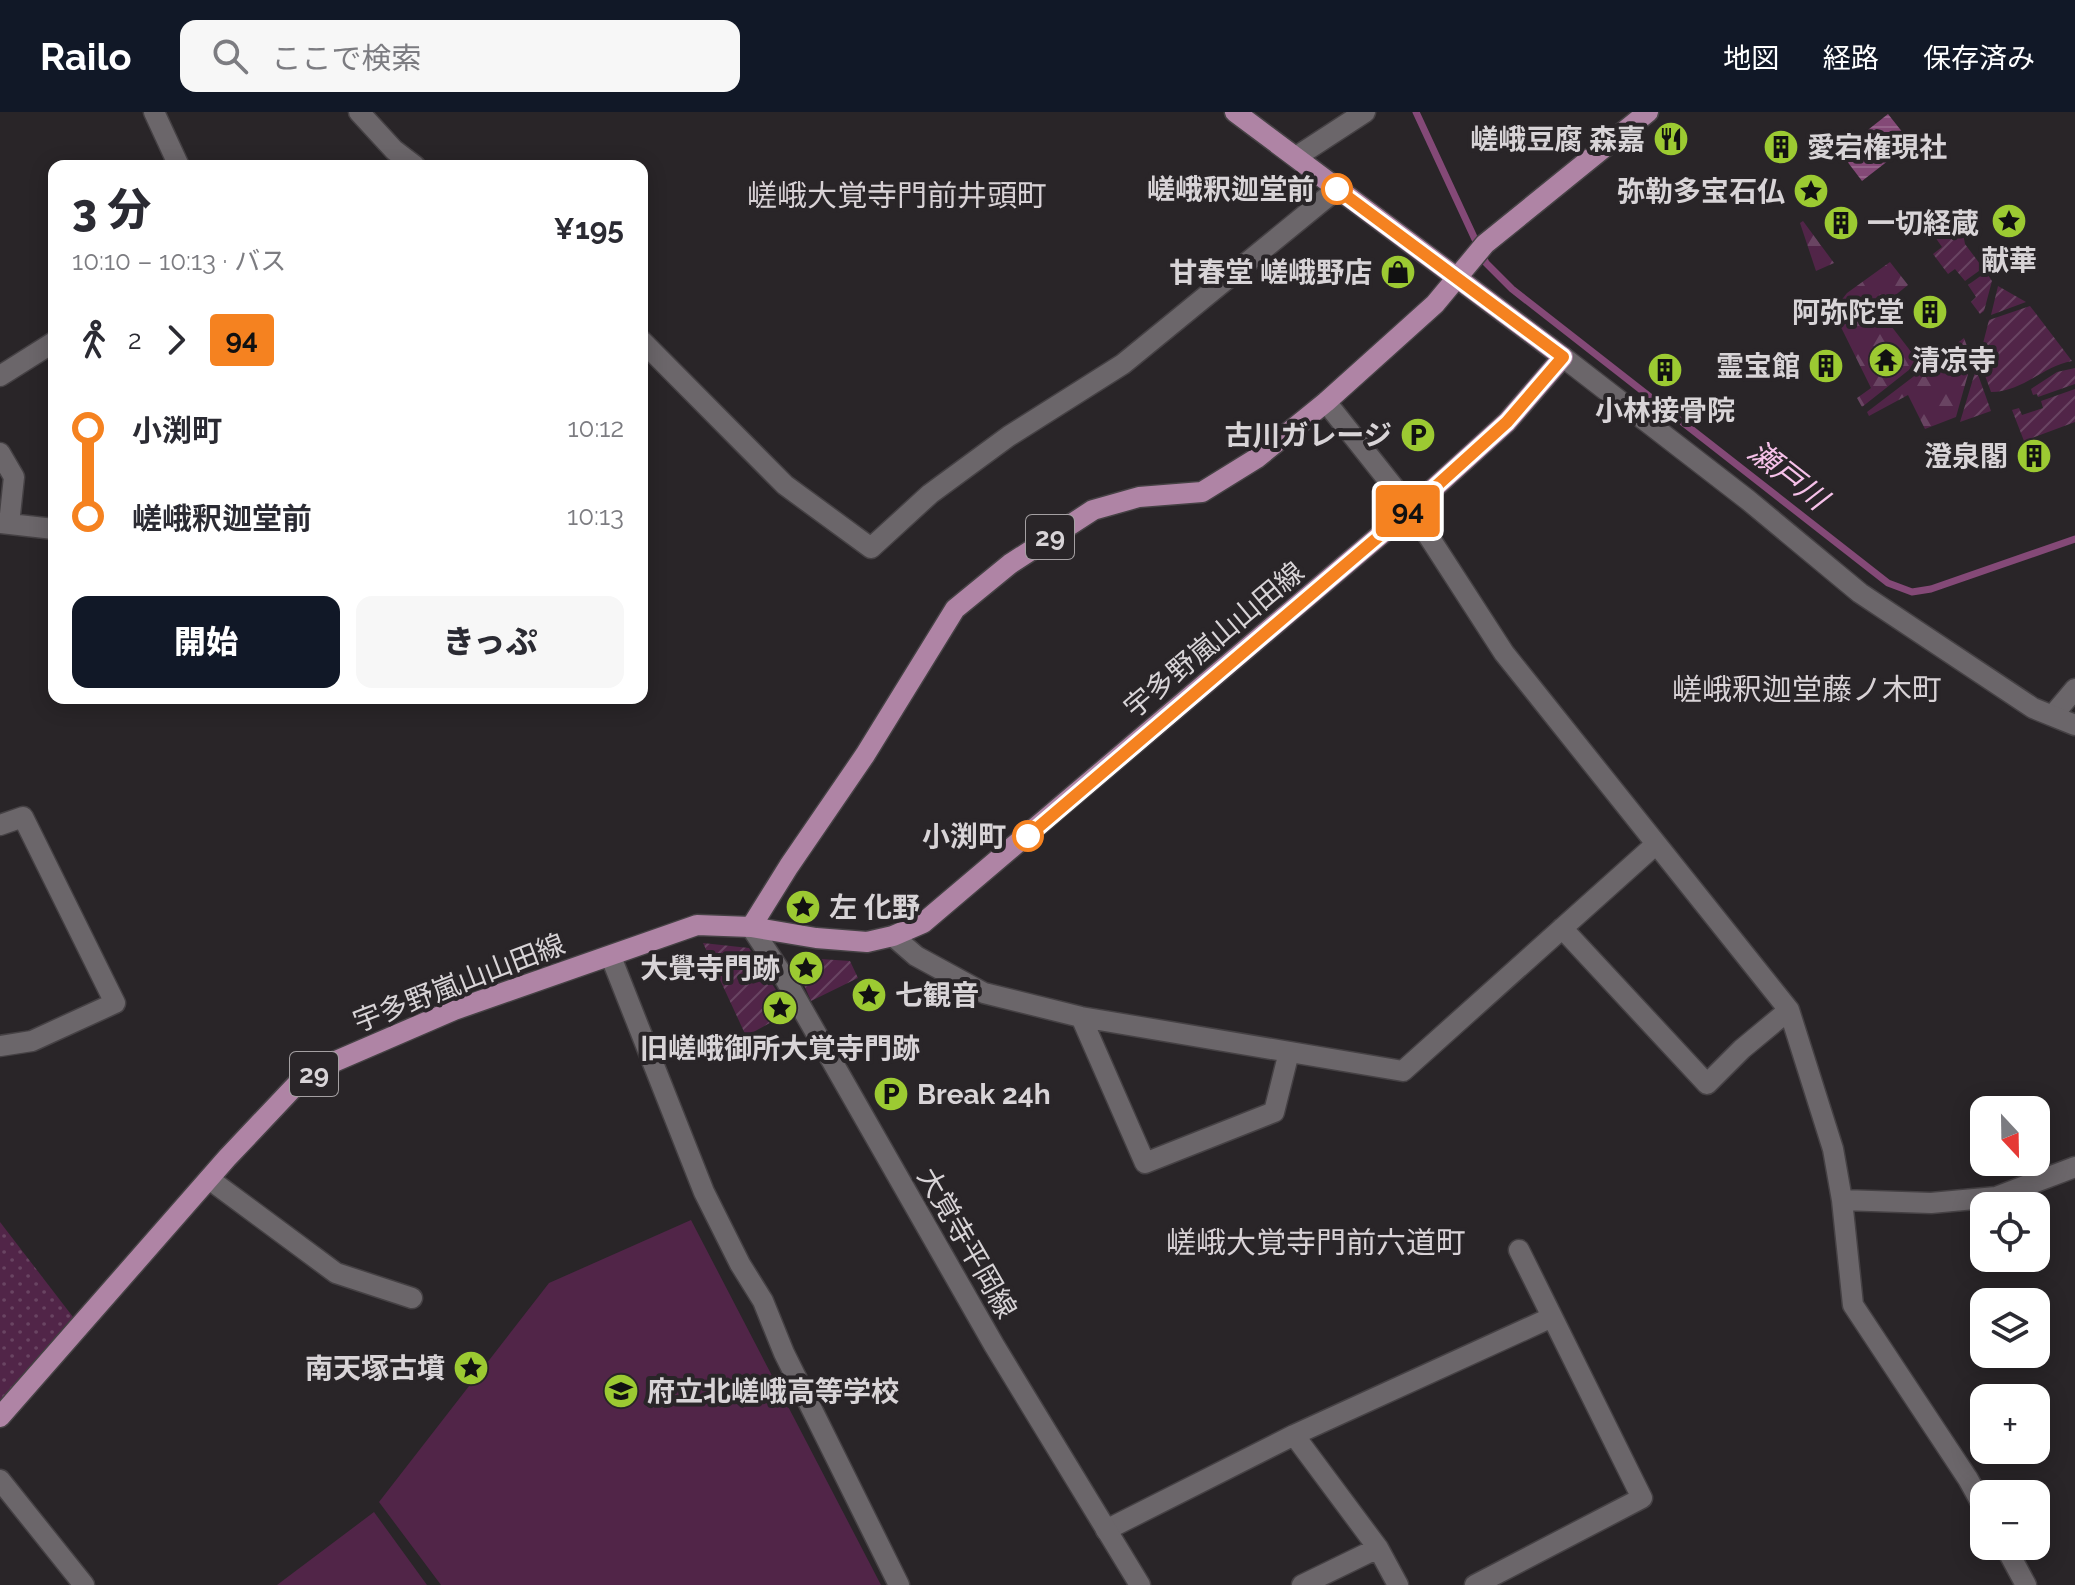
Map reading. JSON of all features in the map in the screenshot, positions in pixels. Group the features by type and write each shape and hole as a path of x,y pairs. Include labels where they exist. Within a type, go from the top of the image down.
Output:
{"main road":[{"path":"1235,112 1563,357"},
{"name":"29","path":"751,927 865,755 955,609 1010,564 1093,510 1139,497 1202,492 1257,458 1326,402 1435,304 1478,251 1648,112"},
{"name":"宇多野嵐山山田線","path":"0,1417 296,1085 336,1061 454,1010 697,925 751,927 867,942 893,936 923,923 1411,509 1507,422 1563,357"}],"street":[{"path":"154,112 176,160"},
{"path":"359,112 407,160"},
{"path":"1296,157 1365,112"},
{"path":"648,347 785,485 871,548 930,494 998,444 1123,364 1337,189"},
{"path":"0,376 48,346"},
{"path":"1563,357 1748,500 1860,593 2033,708 2075,725"},
{"path":"1326,402 1411,509 1504,653 1789,1010 1833,1149 1842,1200 1853,1305 1970,1483"},
{"path":"0,453 14,477 5,523 48,528"},
{"path":"2053,715 2075,689"},
{"path":"0,825 23,817 115,1003 32,1041 0,1046"},
{"path":"893,936 916,956 984,993 1081,1017 1403,1071 1655,845"},
{"name":"大覚寺平岡線","path":"751,927 790,988 994,1345 1140,1585"},
{"path":"1562,928 1707,1084 1742,1049 1789,1010"},
{"path":"611,957 704,1192 740,1264 763,1301 784,1353 899,1585"},
{"path":"1081,1017 1145,1163 1274,1112 1289,1052"},
{"path":"1842,1200 1931,1203 1996,1197 2075,1167"},
{"path":"209,1179 336,1273 412,1298"},
{"path":"1475,1585 1642,1498 1598,1406 1550,1318 1519,1250"},
{"path":"1106,1530 1294,1435 1550,1318"},
{"path":"1294,1435 1378,1548 1398,1585"},
{"path":"0,1480 84,1585"},
{"path":"1302,1585 1378,1548"},
{"path":"2013,1560 2026,1585"}],"green space":[{"path":"1959,212 1965,244 1983,268 1965,281 1955,269 1948,274 1933,254 1942,247 1935,237 1940,233 1937,228"},
{"path":"1803,221 1834,263 1816,271 1800,223"},
{"path":"1890,262 1908,285 1878,309 1919,362 1862,407 1857,398 1871,388 1833,311 1847,293"},
{"path":"1986,272 1992,281 1984,311 1980,314 1971,302 1976,297 1968,285"},
{"path":"1998,286 2026,302 1991,315"},
{"path":"2030,306 2072,361 2013,388 1991,392 1979,359 1989,320"},
{"path":"1964,338 1972,360 1956,417 1925,429 1908,395 1869,416 1867,412"},
{"path":"2075,368 2075,384 2038,397 2037,394 2033,395 2031,389 2057,372"},
{"path":"1976,369 1991,411 1960,422"},
{"path":"2075,389 2075,422 2024,441 2012,410 2019,408 2022,415 2043,408 2041,401"},
{"path":"703,943 749,948 790,1012 746,1036"},
{"path":"806,958 850,961 858,978 811,1001 804,985 801,962"},
{"name":"府立北嵯峨高等学校","path":"691,1220 881,1585 441,1585 379,1502 549,1283"},
{"path":"0,1222 73,1317 0,1401"},
{"path":"374,1512 427,1585 277,1585"}],"shaded area":[{"path":"1888,114 1911,143 1862,181 1840,152"}],"waterway":[{"name":"瀬戸川","path":"1416,112 1486,263 1512,289 1888,583 1912,592 1931,589 2075,539"}],"bus line":[{"name":"94","path":"1028,836 1411,509 1507,422 1563,357 1337,189"}],"place":[{"name":"嵯峨豆腐 森嘉","path":"1671,139"},
{"name":"愛宕権現社","path":"1781,147"},
{"name":"嵯峨釈迦堂前","path":"1337,189"},
{"name":"弥勒多宝石仏","path":"1811,191"},
{"name":"献華","path":"2009,221"},
{"name":"一切経蔵","path":"1841,223"},
{"name":"甘春堂 嵯峨野店","path":"1398,272"},
{"name":"阿弥陀堂","path":"1930,312"},
{"name":"清凉寺","path":"1886,360"},
{"name":"霊宝館","path":"1826,366"},
{"name":"小林接骨院","path":"1665,370"},
{"name":"古川ガレージ","path":"1418,435"},
{"name":"澄泉閣","path":"2034,456"},
{"name":"小渕町","path":"1028,836"},
{"name":"左 化野","path":"803,907"},
{"name":"大覺寺門跡","path":"806,968"},
{"name":"七観音","path":"869,995"},
{"name":"旧嵯峨御所大覚寺門跡","path":"780,1008"},
{"name":"Break 24h","path":"891,1094"},
{"name":"南天塚古墳","path":"471,1368"},
{"name":"府立北嵯峨高等学校","path":"621,1391"}],"district":[{"name":"嵯峨大覚寺門前井頭町","path":"897,195"},
{"name":"嵯峨釈迦堂藤ノ木町","path":"1807,689"},
{"name":"嵯峨大覚寺門前六道町","path":"1316,1242"}]}
